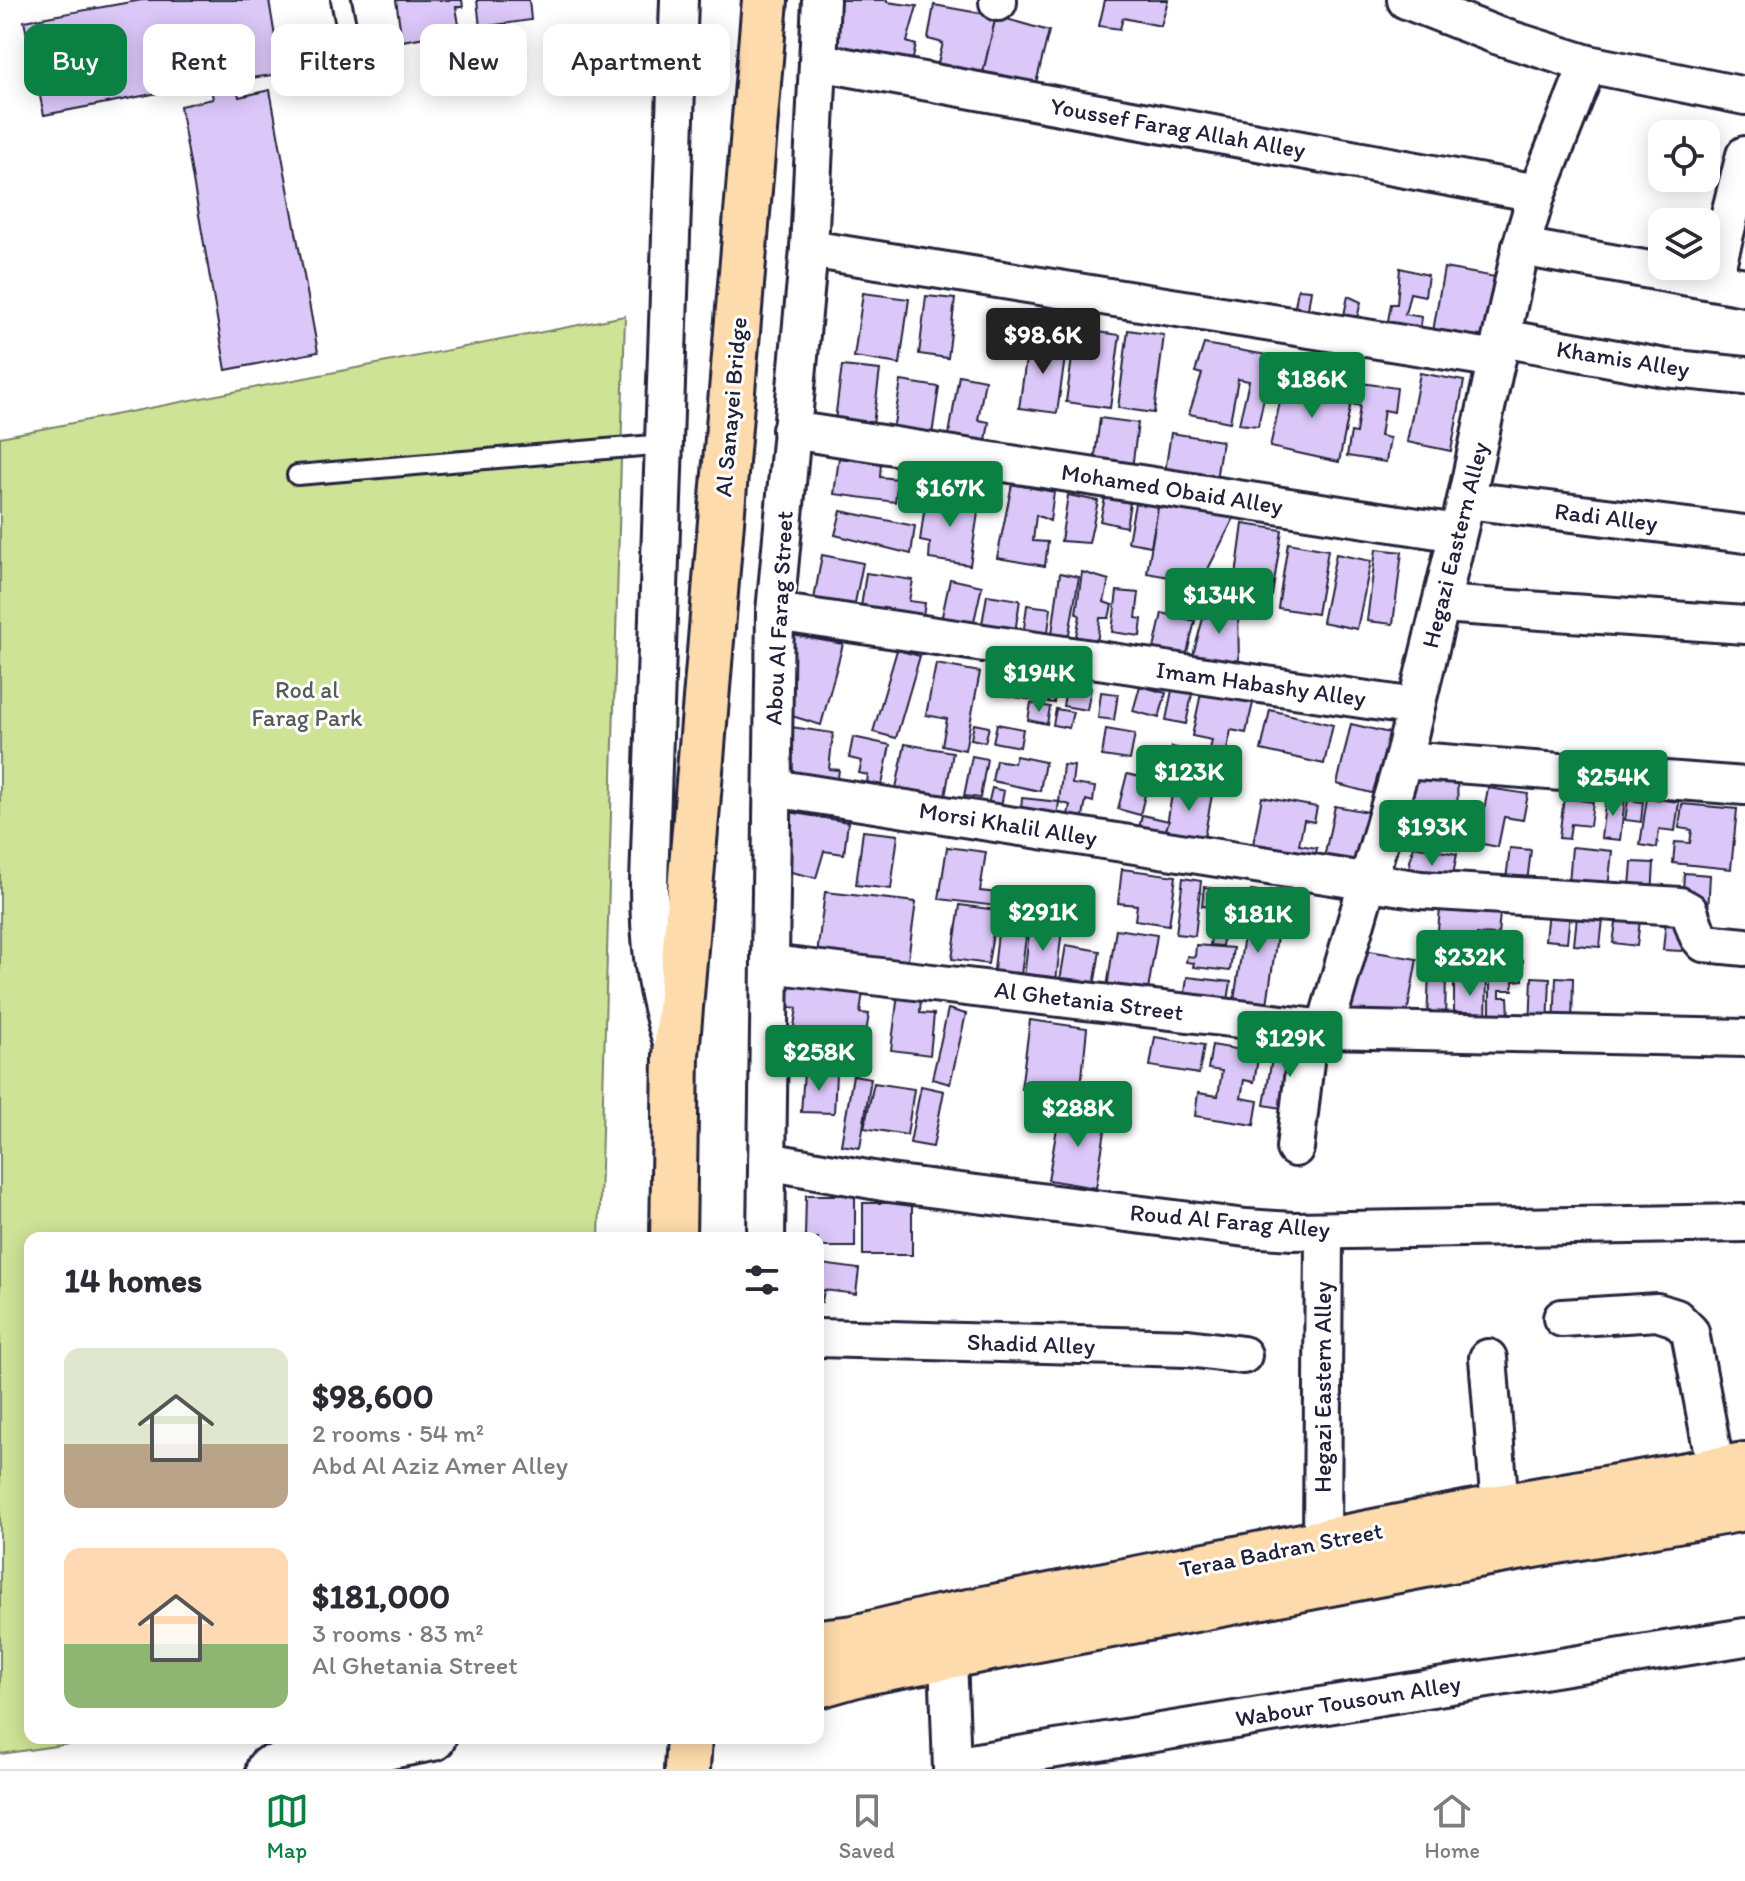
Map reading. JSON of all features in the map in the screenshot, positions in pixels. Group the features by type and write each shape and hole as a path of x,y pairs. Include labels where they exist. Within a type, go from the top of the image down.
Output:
{"main road":[{"name":"Al Sanayei Bridge","path":"676,1055 765,0"},
{"path":"673,1232 676,1055"},
{"name":"Teraa Badran Street","path":"824,1641 854,1638 933,1619 1500,1507 1730,1467"},
{"name":"Teraa Badran Street","path":"824,1683 860,1673 1477,1555 1745,1508"},
{"path":"687,1769 689,1744"}],"street":[{"path":"676,1055 662,1012 653,968 649,924 679,0"},
{"name":"Abou Al Farag Street","path":"766,1232 775,612 809,249 821,0"},
{"path":"1406,0 1496,35 1588,64 1745,96"},
{"name":"Youssef Farag Allah Alley","path":"819,62 1537,193"},
{"name":"Hegazi Eastern Alley","path":"1295,1148 1317,1028 1368,881 1403,760 1462,516 1521,247 1537,193 1588,64"},
{"path":"1521,247 1729,284 1745,155"},
{"name":"Khamis Alley","path":"809,249 1500,349 1745,376"},
{"name":"Mohamed Obaid Alley","path":"791,430 1462,516"},
{"name":"Radi Alley","path":"1462,516 1745,534"},
{"path":"1441,604 1745,625"},
{"name":"Imam Habashy Alley","path":"775,612 1415,707"},
{"path":"1403,760 1745,786"},
{"name":"Morsi Khalil Alley","path":"773,788 1421,890 1680,906 1689,911 1698,936 1704,943 1745,947"},
{"name":"Al Ghetania Street","path":"770,964 1317,1028 1745,1038"},
{"name":"Roud Al Farag Alley","path":"767,1161 889,1183 1246,1228 1324,1232 1745,1223"},
{"name":"Hegazi Eastern Alley","path":"1322,1542 1324,1232"},
{"path":"1562,1318 1657,1312 1676,1318 1690,1332 1730,1467"},
{"name":"Shadid Alley","path":"824,1338 1188,1348 1243,1355"},
{"path":"1488,1358 1500,1507"},
{"name":"Wabour Tousoun Alley","path":"952,1768 1745,1637"},
{"path":"948,1656 952,1768"},
{"path":"269,1769 401,1744"}],"lane":[{"path":"341,0 346,24"},
{"path":"297,475 665,444"}],"green space":[{"name":"Rod al Farag Park","path":"625,316 599,1232 24,1232 24,1744 69,1744 0,1754 0,437"}],"building":[{"path":"142,0 269,0 273,24 271,75 255,77 255,24 143,24 143,96 44,115 40,96 127,96 127,24 25,24 24,21"},
{"path":"396,0 462,0 463,7 456,7 459,24 420,24 420,38 404,41 404,24 400,24"},
{"path":"477,0 529,0 531,20 480,24"},
{"path":"839,0 887,0 917,6 907,42 916,45 910,71 831,58"},
{"path":"1105,0 1168,0 1161,26 1123,18 1120,29 1099,26"},
{"path":"934,5 996,16 980,86 935,75 943,43 928,39"},
{"path":"996,16 1049,31 1033,95 980,86"},
{"path":"270,90 318,352 226,370 180,106 213,99 212,96 255,96 255,93"},
{"path":"1400,268 1428,275 1425,296 1410,293 1405,314 1422,317 1418,343 1385,338 1391,304 1397,304"},
{"path":"1444,268 1507,279 1493,351 1431,343"},
{"path":"1298,289 1311,290 1308,309 1344,315 1348,296 1361,302 1353,334 1292,324"},
{"path":"863,293 909,299 900,364 854,357"},
{"path":"926,296 955,299 948,358 919,354"},
{"path":"1076,329 1120,335 1110,408 1066,402"},
{"path":"1128,330 1164,335 1154,413 1118,408"},
{"path":"1029,338 1067,344 1057,413 1019,408"},
{"path":"1204,344 1273,356 1258,426 1239,424 1249,381 1238,379 1230,422 1189,414 1202,374 1195,372"},
{"path":"842,366 880,370 870,448 832,443"},
{"path":"1420,373 1464,381 1451,451 1407,442"},
{"path":"959,375 985,380 978,420 989,422 984,453 947,447"},
{"path":"1285,379 1353,393 1339,462 1270,447"},
{"path":"901,381 939,387 931,442 892,436"},
{"path":"1354,382 1397,388 1394,412 1384,410 1380,436 1390,438 1386,462 1347,456 1351,432 1356,433 1360,406 1351,404"},
{"path":"1100,418 1138,423 1129,491 1091,486"},
{"path":"1171,433 1222,441 1212,506 1161,498"},
{"path":"839,458 881,463 880,477 898,479 895,502 834,494"},
{"path":"1012,484 1054,492 1050,521 1036,515 1033,541 1048,542 1045,566 997,558"},
{"path":"1068,495 1098,501 1089,543 1061,541"},
{"path":"926,497 980,500 970,565 929,559 930,543 920,541"},
{"path":"1105,498 1130,503 1126,527 1100,521"},
{"path":"1136,498 1159,502 1151,546 1128,542"},
{"path":"1159,502 1236,514 1201,583 1147,573"},
{"path":"841,511 915,526 911,554 835,535"},
{"path":"1243,524 1282,530 1272,596 1234,591"},
{"path":"1288,543 1328,550 1317,614 1278,608"},
{"path":"1376,549 1402,552 1393,624 1367,621"},
{"path":"1336,554 1371,561 1357,629 1322,622"},
{"path":"822,555 863,563 853,613 813,605"},
{"path":"1082,572 1109,580 1104,602 1112,605 1109,618 1100,618 1096,653 1073,651 1080,616 1076,613"},
{"path":"866,573 913,580 909,601 925,603 921,629 859,621"},
{"path":"1060,573 1079,577 1066,651 1050,649"},
{"path":"950,579 982,586 967,652 936,644"},
{"path":"1117,591 1139,593 1136,618 1142,619 1140,636 1112,632"},
{"path":"987,595 1020,600 1010,664 976,659"},
{"path":"1208,600 1238,603 1239,668 1191,662"},
{"path":"1027,605 1051,608 1043,671 1019,668"},
{"path":"1162,613 1195,621 1186,657 1154,649"},
{"path":"792,635 843,644 821,725 779,712"},
{"path":"897,650 920,656 896,738 873,732"},
{"path":"936,664 980,672 965,750 942,745 947,719 926,715"},
{"path":"1005,676 1057,685 1054,703 1001,695"},
{"path":"1067,684 1091,688 1087,710 1063,706"},
{"path":"1140,686 1166,693 1159,718 1133,711"},
{"path":"1172,690 1192,694 1186,724 1166,720"},
{"path":"1101,692 1118,694 1114,720 1098,718"},
{"path":"1201,693 1253,703 1246,733 1231,730 1227,750 1243,754 1237,785 1167,770 1172,747 1209,755 1212,740 1192,736"},
{"path":"1031,703 1050,707 1047,724 1028,720"},
{"path":"1056,709 1073,712 1069,728 1053,725"},
{"path":"1270,710 1333,725 1324,764 1261,750"},
{"path":"974,724 989,727 985,742 971,739"},
{"path":"997,724 1023,729 1020,747 993,742"},
{"path":"1351,724 1398,735 1383,796 1337,784"},
{"path":"791,727 833,733 829,769 839,770 836,793 783,786"},
{"path":"1106,729 1135,734 1130,760 1102,756"},
{"path":"853,737 890,745 882,785 867,782 868,775 859,773 862,761 849,758"},
{"path":"905,744 953,752 945,797 896,788"},
{"path":"972,756 987,759 980,798 964,796"},
{"path":"1016,756 1045,762 1040,791 992,781 996,760 1014,763"},
{"path":"1063,765 1074,766 1072,784 1095,787 1093,802 1086,800 1082,822 1067,820 1070,805 1059,802"},
{"path":"1457,772 1458,821 1397,823 1412,774"},
{"path":"1127,774 1149,779 1140,815 1118,809"},
{"path":"1175,776 1214,784 1202,849 1164,843"},
{"path":"992,788 1004,791 1000,812 987,809"},
{"path":"1488,788 1528,794 1523,820 1504,817 1498,847 1478,843"},
{"path":"1262,797 1317,807 1314,822 1304,820 1299,845 1317,848 1313,871 1250,860"},
{"path":"1606,797 1625,799 1620,840 1601,838"},
{"path":"1022,798 1059,802 1056,824 1020,820"},
{"path":"1564,798 1593,802 1590,826 1571,824 1569,839 1559,838"},
{"path":"1647,798 1679,802 1675,831 1659,829 1657,848 1640,845"},
{"path":"1628,800 1643,802 1641,822 1625,820"},
{"path":"1682,804 1737,809 1731,869 1673,863 1675,842 1690,843 1692,830 1679,828"},
{"path":"1335,806 1374,813 1362,871 1323,863"},
{"path":"783,811 848,822 844,854 824,851 816,878 779,869"},
{"path":"1142,815 1169,821 1161,843 1137,837"},
{"path":"863,831 898,835 891,889 856,885"},
{"path":"1413,846 1457,854 1450,891 1406,883"},
{"path":"947,847 986,852 980,891 998,893 996,906 939,899"},
{"path":"1572,847 1612,851 1607,898 1568,895"},
{"path":"1510,848 1531,850 1526,890 1505,887"},
{"path":"1632,862 1654,863 1651,913 1628,912"},
{"path":"1122,869 1176,876 1169,925 1135,920 1137,905 1118,903"},
{"path":"1684,873 1710,875 1708,912 1682,911"},
{"path":"1183,878 1201,881 1195,936 1176,934"},
{"path":"1204,887 1230,891 1222,946 1210,945 1215,907 1202,906"},
{"path":"1251,891 1283,895 1265,1018 1232,1013"},
{"path":"825,892 916,902 906,974 816,963"},
{"path":"960,905 997,910 988,964 952,959"},
{"path":"1440,909 1500,913 1498,935 1477,934 1476,941 1459,940 1459,954 1436,952"},
{"path":"1548,911 1570,914 1567,942 1545,940"},
{"path":"1031,916 1063,920 1055,990 1023,986"},
{"path":"1577,916 1603,919 1600,947 1574,945"},
{"path":"1617,916 1640,919 1637,946 1613,943"},
{"path":"1666,920 1684,921 1682,951 1663,950"},
{"path":"1116,929 1157,935 1142,1027 1102,1020"},
{"path":"998,933 1026,937 1020,982 993,979"},
{"path":"1066,945 1100,951 1093,992 1059,986"},
{"path":"1196,945 1233,948 1230,971 1193,967 1194,963 1186,962 1187,956 1195,957"},
{"path":"1358,949 1417,959 1406,1019 1348,1010"},
{"path":"1523,960 1523,980 1513,981 1513,990 1500,990 1500,997 1508,997 1509,1016 1490,1016 1490,961"},
{"path":"1429,971 1446,972 1445,1024 1427,1023"},
{"path":"1454,975 1487,976 1486,1021 1454,1021"},
{"path":"1187,977 1231,982 1226,1013 1183,1008"},
{"path":"1532,977 1550,978 1548,1029 1530,1029"},
{"path":"1556,977 1573,978 1572,1029 1554,1029"},
{"path":"789,984 863,991 860,1013 869,1014 866,1033 793,1032 797,1008 787,1007"},
{"path":"898,994 921,996 920,1013 934,1014 930,1055 891,1050"},
{"path":"948,1009 966,1014 950,1084 932,1079"},
{"path":"1030,1020 1087,1028 1080,1097 1021,1089"},
{"path":"1155,1037 1204,1045 1199,1074 1150,1066"},
{"path":"1212,1045 1259,1053 1254,1082 1244,1080 1241,1098 1258,1101 1254,1125 1195,1116 1198,1093 1218,1096 1222,1071 1208,1069"},
{"path":"1274,1047 1316,1054 1305,1112 1264,1105"},
{"path":"804,1073 836,1074 834,1113 801,1112"},
{"path":"853,1075 871,1078 860,1148 841,1145"},
{"path":"874,1083 914,1089 907,1135 864,1128"},
{"path":"921,1086 944,1091 933,1147 910,1143"},
{"path":"1060,1111 1107,1118 1096,1188 1048,1180"},
{"path":"806,1195 855,1195 855,1247 824,1247 824,1232 805,1232"},
{"path":"863,1203 912,1203 912,1255 863,1255"},
{"path":"824,1264 859,1269 856,1294 824,1290"}]}
